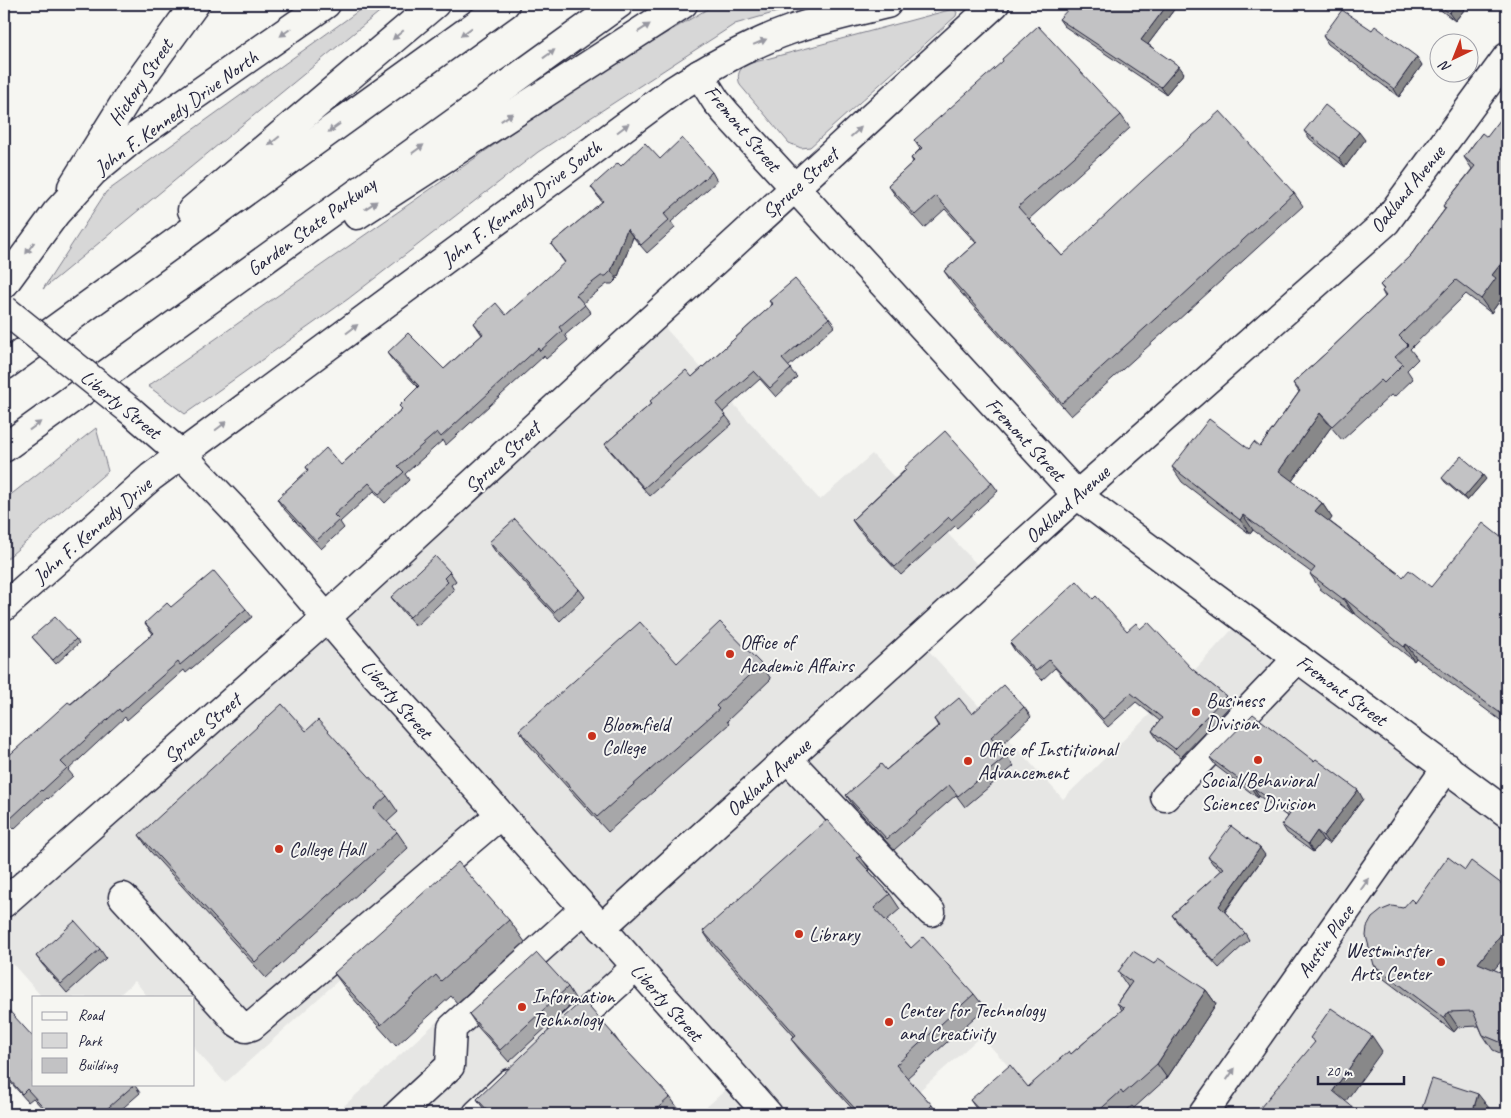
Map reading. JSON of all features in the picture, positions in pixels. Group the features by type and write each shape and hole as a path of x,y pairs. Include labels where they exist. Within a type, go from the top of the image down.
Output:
{"main road":[{"name":"Hickory Street","path":"56,213 127,99 195,4"},
{"name":"John F. Kennedy Drive North","path":"4,301 56,213 93,172 134,138 326,4"},
{"path":"35,344 435,4"},
{"path":"4,366 506,4"},
{"name":"Garden State Parkway","path":"4,448 619,4"},
{"path":"66,403 683,4"},
{"name":"John F. Kennedy Drive South","path":"182,455 666,96 699,74 741,50 789,30 887,4"},
{"name":"Spruce Street","path":"4,903 326,618 995,4"},
{"name":"Oakland Avenue","path":"398,1114 450,1066 452,1028 592,919 788,759 1077,495 1386,222 1507,57"},
{"name":"Fremont Street","path":"699,74 726,113 1077,495 1507,813"},
{"name":"Liberty Street","path":"4,301 182,455 238,514 326,618 500,815 768,1114"},
{"name":"John F. Kennedy Drive","path":"4,607 132,493 182,455"},
{"path":"1165,797 1298,658"},
{"path":"788,759 931,912"},
{"name":"Austin Place","path":"1202,1114 1447,767"},
{"path":"123,897 238,1023 246,1028 252,1026 500,815"},
{"path":"477,1114 636,967"}],"shaded area":[{"name":"Bloomfield College","path":"650,311 820,500 872,454 988,576 919,640 1063,799 1192,673 1239,622 1507,822 1507,1114 1052,1114 981,1036 893,1114 770,1114 629,959 458,1114 335,1114 573,898 509,826 225,1083 195,1049 195,996 147,996 135,981 118,996 41,996 4,954 4,893"},
{"path":"732,1084 759,1114 699,1114"}],"green space":[{"path":"368,4 389,4 43,289 106,192"},
{"path":"716,4 805,4 735,24 538,152 348,299 185,414 148,386 593,76"},
{"path":"953,9 957,12 956,16 810,147 801,148 789,143 740,85 739,74 744,65"},
{"path":"96,428 108,471 4,561 4,500"}],"building":[{"path":"1073,4 1168,4 1141,40 1179,66 1161,87 1059,19"},
{"path":"1438,4 1457,4 1449,13"},
{"path":"1342,10 1372,30 1375,26 1417,57 1394,89 1323,36"},
{"path":"1038,26 1121,115 1018,207 1062,256 1220,111 1294,193 1167,310 1062,403 944,271 977,242 936,196 915,215 888,185 914,161 911,158 922,148 914,140 1003,61 1002,59"},
{"path":"1325,105 1359,132 1339,158 1304,131"},
{"path":"1507,111 1507,256 1492,275 1496,278 1481,299 1456,280 1399,336 1408,345 1395,357 1403,364 1384,383 1381,380 1332,426 1320,413 1279,471 1322,503 1315,511 1403,577 1409,570 1431,587 1483,523 1507,542 1507,718 1406,644 1404,647 1344,598 1310,574 1315,568 1243,515 1240,520 1172,467 1209,419 1249,449 1254,442 1260,447 1300,391 1293,383 1386,296 1382,291 1384,289 1380,285 1411,255 1446,208 1443,206 1475,166 1464,157 1482,133 1487,137"},
{"path":"682,138 712,172 664,214 669,220 641,245 627,229 611,271 606,276 601,276 576,295 585,305 559,327 562,331 540,351 538,348 441,437 437,432 398,466 404,472 379,494 369,483 334,515 339,520 316,541 277,499 308,470 306,467 326,448 341,465 402,409 399,406 419,386 387,353 408,333 444,369 483,334 474,323 496,303 506,315 565,262 551,244 603,201 591,187 618,163 621,166 645,143 660,159"},
{"path":"795,279 829,318 782,359 791,369 770,388 754,371 716,404 726,416 644,488 605,444 686,370 692,377 773,304 769,301"},
{"path":"945,431 992,483 951,520 949,517 895,567 852,520 906,470 904,468"},
{"path":"1461,456 1483,475 1464,497 1442,478"},
{"path":"515,519 579,589 554,612 489,542"},
{"path":"435,556 450,572 444,578 448,582 410,617 391,597"},
{"path":"214,571 246,609 180,665 178,662 121,712 119,709 61,762 67,768 8,821 4,816 4,760 68,702 71,704 154,633 145,623 167,603 171,607"},
{"path":"1077,581 1093,599 1096,596 1127,631 1136,623 1140,629 1148,622 1191,668 1226,696 1175,749 1152,731 1162,718 1131,693 1103,719 1049,660 1036,671 1010,643"},
{"path":"55,617 76,639 53,660 32,637"},
{"path":"640,622 677,663 720,622 761,664 716,706 719,709 597,817 519,730"},
{"path":"1004,685 1024,707 991,737 1007,756 958,796 949,785 887,839 846,795 881,764 886,770 939,726 934,719 959,698 972,714"},
{"name":"College Hall","path":"282,704 306,731 318,720 387,796 374,808 397,832 255,962 139,835"},
{"path":"1253,714 1314,761 1316,759 1358,790 1323,836 1317,831 1308,844 1282,825 1290,814 1210,758"},
{"path":"827,820 860,856 857,858 890,894 874,908 911,948 923,937 974,994 896,1065 932,1105 923,1114 860,1114 791,1039 796,1035 703,931"},
{"path":"1231,826 1260,848 1219,906 1245,933 1214,961 1172,915 1224,868 1208,857"},
{"name":"Westminster Arts Center","path":"1448,857 1465,870 1471,861 1507,888 1505,900 1507,901 1507,927 1478,963 1507,975 1507,1045 1483,1035 1473,1011 1448,1012 1444,1018 1374,965 1366,936 1367,927 1372,918 1382,910 1392,906 1403,908 1411,899 1415,903"},
{"path":"458,862 509,920 441,981 436,975 381,1025 334,973"},
{"path":"75,921 100,949 61,984 36,956"},
{"path":"1133,951 1154,964 1158,958 1206,990 1157,1064 1123,1094 1121,1091 1095,1114 983,1114 970,1100 1010,1065 1028,1087 1069,1051 1071,1054 1124,1008 1117,1003 1132,982 1118,972"},
{"name":"Information Technology","path":"537,953 568,987 500,1050 469,1014"},
{"path":"583,1000 612,1035 670,1097 651,1114 491,1114 477,1099"},
{"path":"4,1005 32,1036 32,1086 133,1086 101,1114 50,1114 27,1089 22,1094 4,1073"},
{"path":"1331,1008 1372,1036 1333,1091 1361,1114 1255,1114 1315,1042 1310,1038"},
{"path":"1432,1079 1478,1094 1472,1114 1420,1114"}],"place":[{"name":"Office of Academic Affairs","path":"730,654"},
{"name":"Business Division","path":"1196,712"},
{"name":"Bloomfield College","path":"592,736"},
{"name":"Social/Behavioral Sciences Division","path":"1258,760"},
{"name":"Office of Instituional Advancement","path":"968,761"},
{"name":"College Hall","path":"279,849"},
{"name":"Library","path":"799,934"},
{"name":"Westminster Arts Center","path":"1441,962"},
{"name":"Information Technology","path":"522,1007"},
{"name":"Center for Technology and Creativity","path":"889,1022"}]}
